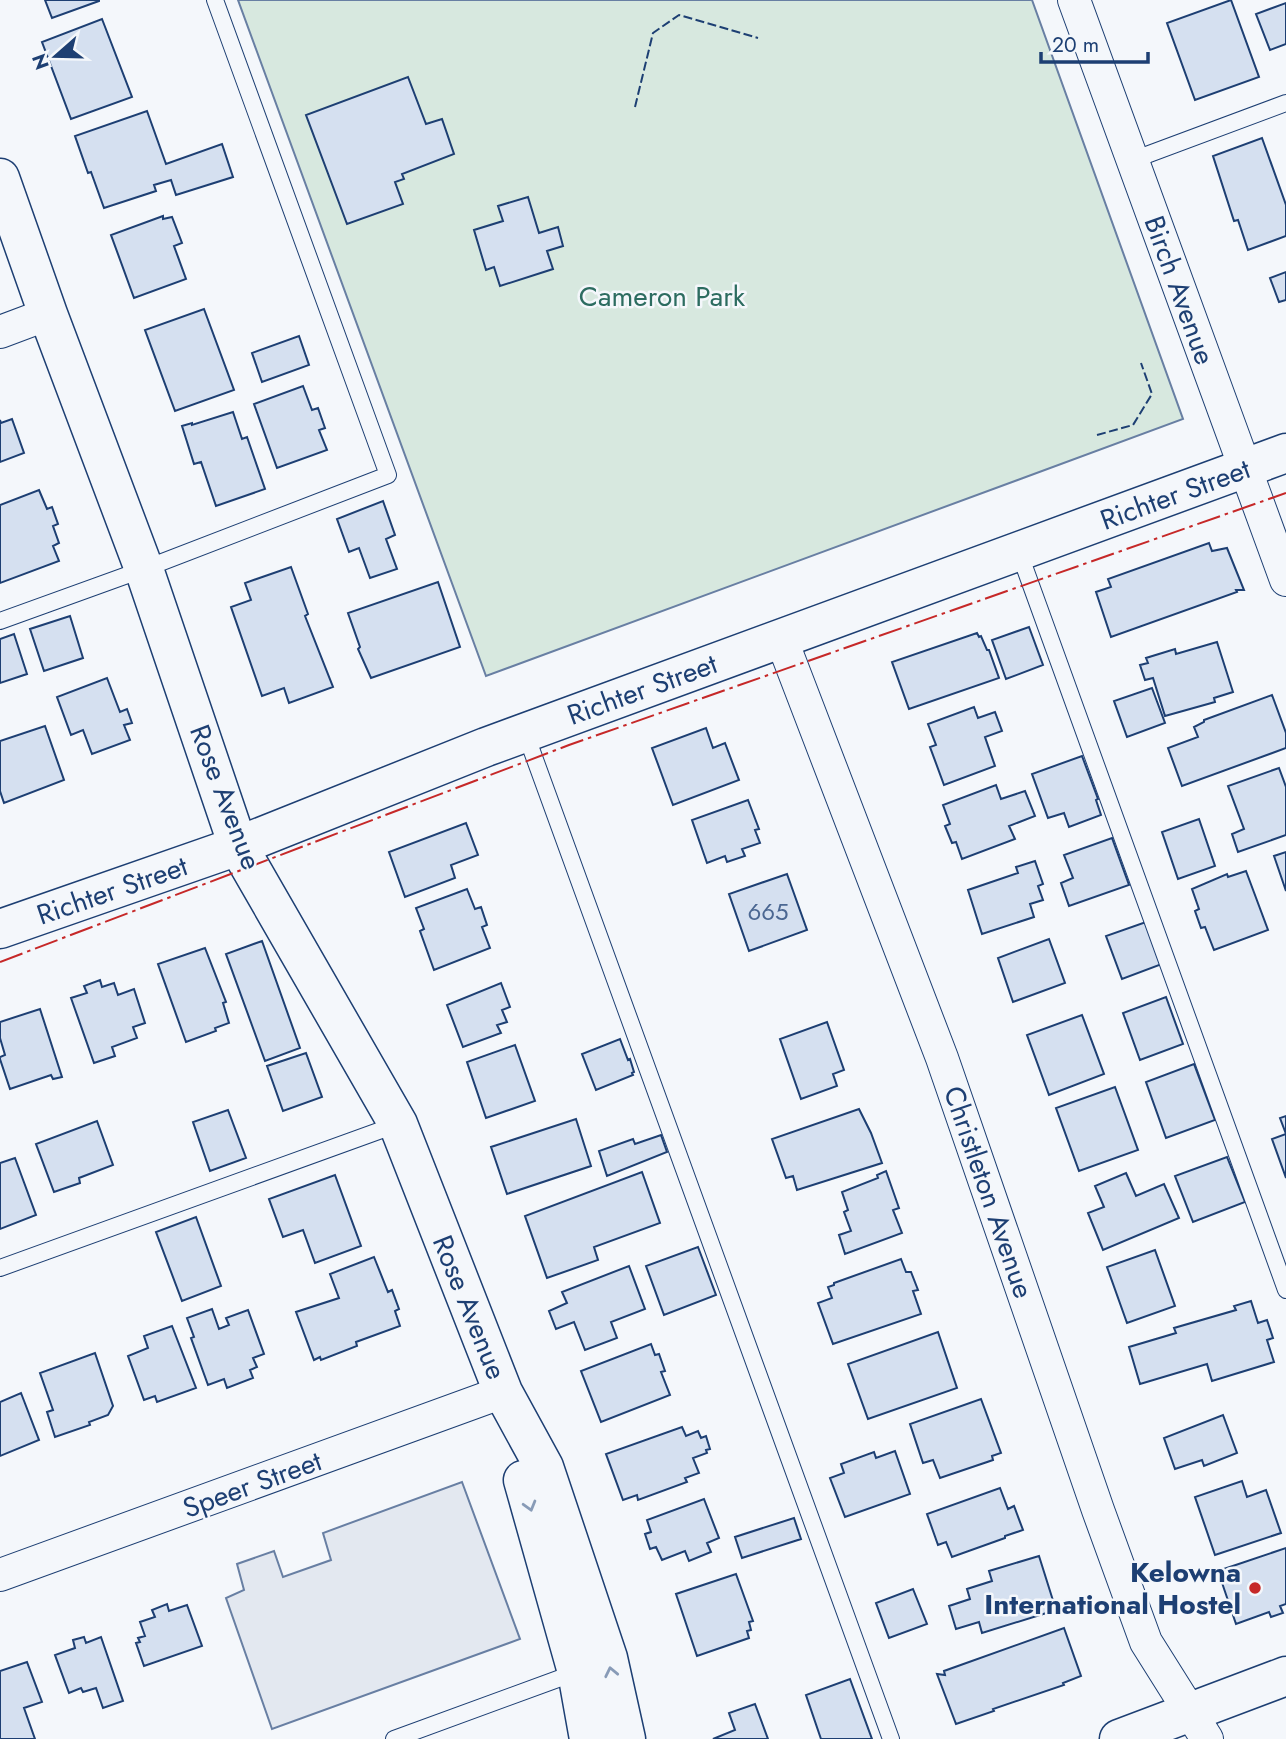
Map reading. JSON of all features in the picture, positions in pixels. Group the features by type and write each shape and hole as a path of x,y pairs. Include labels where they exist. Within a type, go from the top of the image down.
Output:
{"street":[{"name":"Birch Avenue","path":"1074,0 1286,580"},
{"name":"Rose Avenue","path":"0,178 144,569 238,846 398,1124 503,1392 544,1467 608,1658 626,1739"},
{"path":"0,332 48,314"},
{"name":"Richter Street","path":"0,929 238,846 525,732 1286,453"},
{"name":"Christleton Avenue","path":"781,638 942,1058 1146,1642 1198,1726"},
{"name":"Rose Avenue","path":"503,1392 523,1479 577,1672 589,1739"},
{"name":"Speer Street","path":"0,1575 503,1392"},
{"path":"1119,1739 1198,1726 1286,1676"}],"lane":[{"path":"0,621 388,475 215,0"},
{"path":"1133,160 1286,103"},
{"path":"1018,551 1286,1290"},
{"path":"525,732 891,1739"},
{"path":"0,1268 398,1124"},
{"path":"394,1739 577,1672"}],"green space":[{"name":"Cameron Park","path":"238,0 1032,0 1183,419 486,676"}],"shaded area":[{"path":"462,1482 520,1639 272,1729 226,1598 244,1590 237,1564 274,1551 283,1577 331,1560 323,1533"}],"building":[{"path":"45,0 99,0 99,1 52,18"},
{"path":"1231,0 1259,77 1195,100 1167,23"},
{"path":"1286,3 1286,44 1270,50 1256,14"},
{"path":"102,19 132,97 71,119 42,42"},
{"path":"408,77 426,124 442,119 454,154 402,174 404,179 395,182 403,204 347,224 306,115"},
{"path":"147,111 166,164 222,144 233,177 176,195 171,180 154,185 156,191 104,208 75,136"},
{"path":"1262,138 1286,205 1286,236 1248,250 1238,220 1234,221 1213,156"},
{"path":"528,197 539,233 558,227 563,246 547,251 553,269 500,286 494,267 486,270 474,230 503,221 498,206"},
{"path":"163,216 163,219 172,217 182,243 174,246 186,279 134,298 111,235"},
{"path":"1286,272 1286,300 1279,302 1270,278"},
{"path":"204,309 234,390 175,411 145,330"},
{"path":"299,336 309,365 262,382 252,353"},
{"path":"303,386 312,410 318,408 325,428 319,430 327,450 277,468 254,404"},
{"path":"233,412 242,439 247,437 265,489 216,506 201,462 194,464 182,426"},
{"path":"12,419 24,453 0,462 0,420 1,423"},
{"path":"39,490 47,509 52,507 58,524 53,526 59,543 53,546 59,561 0,583 0,505"},
{"path":"383,501 395,535 386,539 397,569 370,578 359,548 349,552 337,519"},
{"path":"1209,543 1212,551 1227,548 1244,590 1236,590 1237,592 1111,637 1096,592 1111,587 1108,579"},
{"path":"291,567 308,614 305,616 333,687 289,703 284,688 262,696 231,607 251,600 245,583"},
{"path":"438,582 460,647 371,678 358,649 360,647 348,613"},
{"path":"70,616 83,658 44,671 30,629"},
{"path":"1029,627 1043,665 1006,679 992,640"},
{"path":"977,633 989,650 999,678 909,709 892,662"},
{"path":"14,634 27,674 0,683 0,639"},
{"path":"1217,642 1233,692 1214,698 1215,702 1165,716 1153,678 1145,680 1140,665 1148,663 1146,658 1175,649 1176,654"},
{"path":"107,678 120,712 127,709 132,723 124,725 130,740 92,754 83,730 71,735 57,697"},
{"path":"1152,688 1165,723 1127,737 1114,701"},
{"path":"1272,695 1286,733 1286,748 1182,786 1168,748 1198,737 1194,727 1204,720"},
{"path":"974,707 978,718 995,712 1002,731 985,737 995,766 944,785 930,747 936,745 928,724"},
{"path":"45,726 64,780 4,803 0,791 0,741"},
{"path":"706,728 713,748 725,743 739,780 673,805 652,748"},
{"path":"1082,756 1101,815 1069,827 1064,813 1048,818 1032,774"},
{"path":"1279,768 1286,787 1286,835 1238,852 1232,834 1244,829 1228,786"},
{"path":"996,785 1001,799 1025,791 1035,816 1009,826 1015,839 962,859 956,842 952,843 945,826 950,824 943,805"},
{"path":"748,800 759,829 755,830 760,843 742,849 745,856 727,862 725,856 707,863 692,820"},
{"path":"1199,819 1215,866 1178,879 1162,832"},
{"path":"466,823 478,855 451,865 455,878 405,897 389,852"},
{"path":"1112,838 1129,885 1069,906 1061,883 1073,878 1064,855"},
{"path":"1286,852 1286,891 1274,856"},
{"path":"1035,861 1043,884 1038,886 1043,900 1030,904 1034,917 982,934 968,890 1018,873 1016,867"},
{"path":"1246,871 1268,930 1214,950 1205,927 1201,928 1195,911 1199,909 1192,889 1227,874 1228,877"},
{"path":"787,874 807,930 749,951 729,894"},
{"path":"467,889 475,909 481,907 487,925 482,927 490,948 434,970 420,931 424,929 416,908"},
{"path":"1146,922 1162,964 1122,979 1106,936"},
{"path":"1049,939 1065,983 1013,1002 998,958"},
{"path":"262,941 300,1048 265,1061 226,954"},
{"path":"205,948 226,1002 223,1003 229,1023 186,1042 158,964"},
{"path":"100,980 102,987 114,983 118,995 134,989 145,1023 133,1027 137,1038 112,1047 115,1056 94,1063 71,998 87,993 84,986"},
{"path":"501,983 510,1007 502,1010 507,1022 497,1025 501,1033 463,1047 447,1005"},
{"path":"1166,997 1183,1044 1140,1060 1123,1013"},
{"path":"40,1009 62,1077 53,1079 51,1075 10,1089 0,1059 5,1055 0,1038 0,1022"},
{"path":"1082,1015 1104,1074 1049,1095 1027,1035"},
{"path":"827,1022 844,1070 833,1074 837,1086 801,1099 780,1039"},
{"path":"620,1039 628,1060 630,1059 633,1075 596,1090 582,1054"},
{"path":"515,1045 535,1101 486,1118 467,1062"},
{"path":"306,1053 322,1097 283,1111 267,1066"},
{"path":"1194,1064 1215,1120 1166,1138 1146,1082"},
{"path":"1115,1087 1138,1150 1079,1171 1056,1108"},
{"path":"859,1109 882,1163 797,1190 793,1176 786,1178 772,1139"},
{"path":"228,1110 246,1158 210,1171 193,1122"},
{"path":"1286,1116 1286,1134 1280,1118"},
{"path":"576,1119 591,1166 507,1194 491,1147"},
{"path":"97,1121 113,1165 79,1178 80,1183 54,1192 36,1144"},
{"path":"1286,1134 1286,1178 1272,1139"},
{"path":"661,1135 667,1152 607,1176 599,1151 633,1139 635,1144"},
{"path":"1227,1157 1245,1202 1193,1222 1175,1176"},
{"path":"15,1158 36,1215 0,1229 0,1163"},
{"path":"886,1171 899,1208 893,1210 902,1233 845,1254 839,1235 851,1231 844,1212 848,1210 842,1192 878,1178 877,1175"},
{"path":"642,1172 660,1223 594,1247 598,1260 547,1278 525,1216"},
{"path":"1126,1173 1136,1196 1164,1184 1179,1218 1103,1250 1088,1213 1104,1207 1095,1186"},
{"path":"335,1175 361,1246 315,1263 303,1230 283,1237 269,1199"},
{"path":"196,1217 221,1286 182,1301 156,1232"},
{"path":"698,1247 716,1295 664,1315 646,1266"},
{"path":"1155,1250 1175,1306 1127,1323 1107,1267"},
{"path":"374,1257 388,1292 392,1290 399,1309 395,1311 400,1326 356,1342 357,1346 321,1360 320,1357 314,1360 296,1312 339,1298 330,1274"},
{"path":"901,1259 906,1272 911,1272 918,1290 913,1291 921,1314 833,1344 818,1303 832,1298 828,1287"},
{"path":"629,1266 645,1309 611,1322 617,1338 585,1350 574,1322 556,1329 549,1311 567,1303 562,1292"},
{"path":"1251,1301 1258,1323 1267,1320 1273,1338 1267,1340 1274,1362 1212,1381 1207,1364 1140,1384 1129,1347 1176,1333 1174,1328 1236,1310 1234,1306"},
{"path":"212,1309 219,1329 229,1325 226,1318 248,1310 264,1354 253,1358 257,1367 250,1370 253,1378 227,1388 224,1379 208,1385 191,1338 194,1337 187,1318"},
{"path":"172,1326 196,1388 157,1402 155,1396 144,1400 128,1356 148,1348 144,1336"},
{"path":"938,1332 957,1388 868,1419 848,1364"},
{"path":"651,1344 655,1355 659,1354 665,1371 661,1372 670,1395 601,1422 581,1371"},
{"path":"95,1353 113,1406 108,1415 89,1422 90,1425 55,1437 47,1412 53,1410 40,1373"},
{"path":"21,1393 39,1440 0,1456 0,1402"},
{"path":"981,1399 1001,1453 992,1456 993,1460 940,1478 933,1460 923,1463 910,1424"},
{"path":"1223,1415 1237,1453 1204,1466 1202,1460 1175,1469 1164,1438"},
{"path":"682,1427 686,1436 698,1431 701,1438 706,1436 710,1449 706,1450 707,1453 693,1458 699,1473 685,1478 687,1482 638,1500 637,1495 623,1500 606,1454"},
{"path":"895,1451 910,1494 845,1517 830,1478 844,1473 841,1464 874,1452 876,1458"},
{"path":"1242,1481 1247,1497 1266,1490 1281,1533 1215,1555 1195,1497"},
{"path":"1000,1488 1008,1509 1014,1506 1023,1530 952,1557 946,1542 938,1545 927,1514"},
{"path":"704,1499 719,1538 707,1543 711,1552 689,1561 685,1551 662,1560 656,1547 650,1549 645,1534 651,1532 647,1520"},
{"path":"794,1518 801,1539 742,1558 735,1537"},
{"name":"Kelowna International Hostel","path":"1286,1548 1286,1604 1280,1606 1283,1613 1271,1617 1269,1612 1236,1624 1218,1571"},
{"path":"1039,1556 1056,1610 982,1633 979,1622 956,1629 949,1606 970,1599 967,1589 992,1581 989,1571"},
{"path":"736,1574 753,1621 749,1622 749,1638 697,1656 676,1594"},
{"path":"913,1589 927,1624 889,1638 876,1603"},
{"path":"167,1604 169,1611 187,1605 202,1646 144,1666 136,1643 140,1642 138,1638 145,1636 140,1622 155,1617 152,1610"},
{"path":"1064,1628 1081,1676 1063,1683 1064,1685 956,1724 937,1674 945,1675 944,1671"},
{"path":"84,1637 86,1643 101,1637 123,1701 103,1708 96,1688 83,1692 81,1688 69,1693 55,1655 75,1648 73,1640"},
{"path":"27,1662 42,1702 24,1708 35,1739 0,1739 0,1671"},
{"path":"850,1679 872,1739 821,1739 806,1695"},
{"path":"755,1704 768,1739 713,1739 735,1730 729,1713"}],"fence":[{"path":"635,107 653,33 679,15 758,38"},
{"path":"1097,435 1133,425 1152,394 1141,363"}],"power":[{"path":"0,962 569,745 1286,493"}],"place":[{"name":"Kelowna International Hostel","path":"1255,1588"}]}
